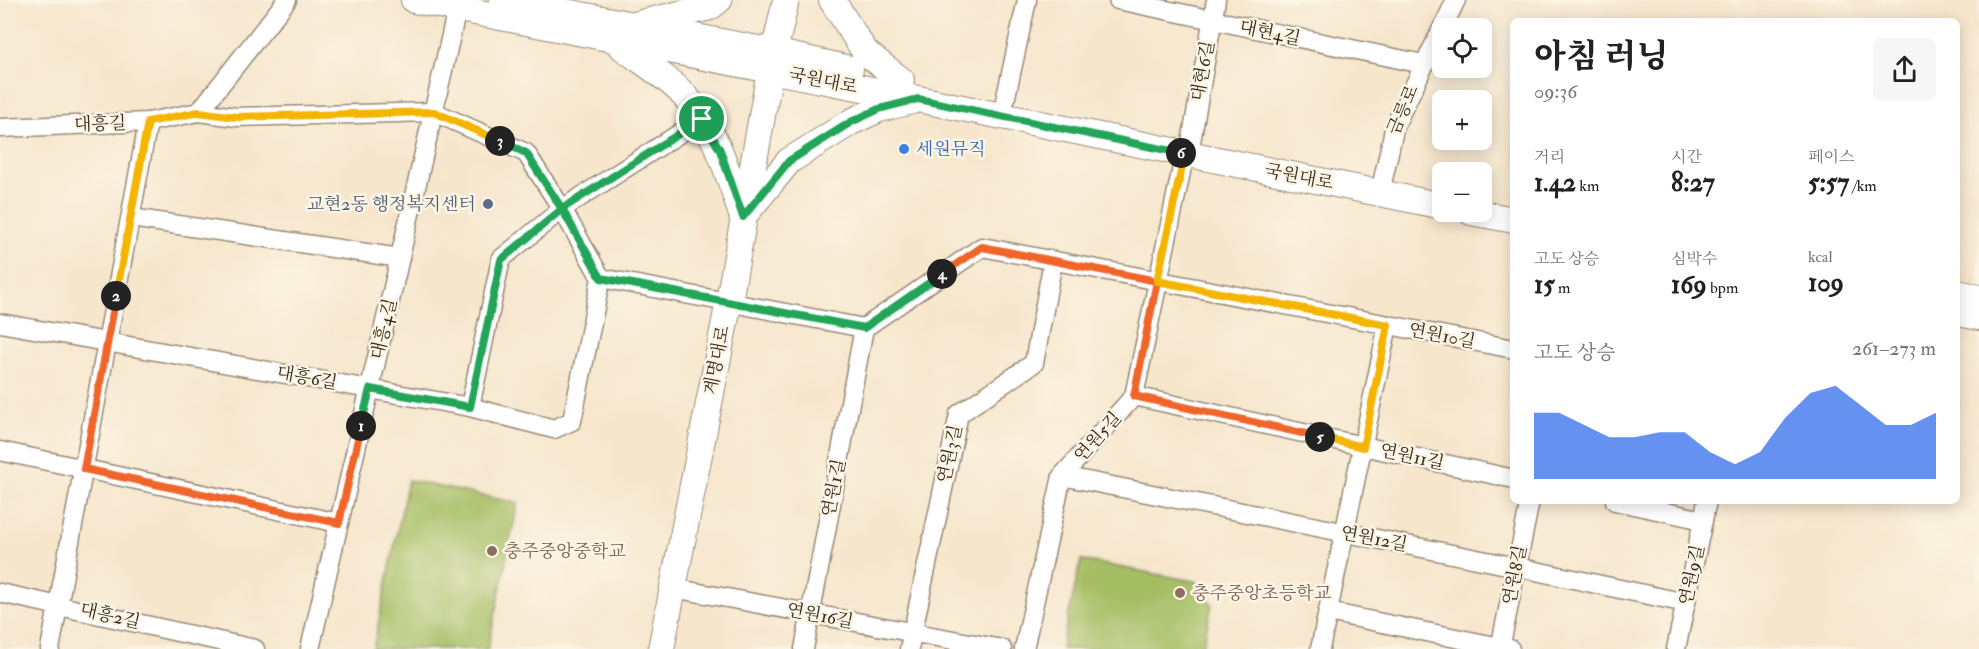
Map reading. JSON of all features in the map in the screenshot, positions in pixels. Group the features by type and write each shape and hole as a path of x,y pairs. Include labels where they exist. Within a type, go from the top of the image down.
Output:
{"street":[{"path":"199,112 287,0"},
{"name":"국원대로","path":"414,0 457,9 623,33 772,61 901,80 1005,101 1188,147"},
{"name":"국원대로","path":"503,0 623,33"},
{"path":"719,0 710,7 623,33 682,94 702,119 720,150 743,217"},
{"name":"계명대로","path":"661,649 729,301 772,61 786,0"},
{"path":"832,0 865,52 901,80"},
{"path":"1005,101 1027,0"},
{"name":"대현4길","path":"1118,0 1423,64"},
{"name":"대현6길","path":"1188,147 1216,0"},
{"name":"금릉로","path":"1381,187 1395,125 1456,0"},
{"name":"대흥4길","path":"310,649 457,9"},
{"name":"국원대로","path":"772,61 918,99 1188,147 1381,187 1432,203"},
{"path":"743,217 789,161 851,122 879,109 918,99"},
{"name":"대흥길","path":"0,128 148,122 199,112 236,117 434,112 526,153 562,209 601,278"},
{"path":"470,407 501,260 562,209 702,119"},
{"path":"51,649 148,122"},
{"name":"연원5길","path":"1024,649 1062,476 1134,396 1157,281 1188,147"},
{"name":"국원대로","path":"1381,187 1432,191"},
{"path":"1492,202 1510,205"},
{"path":"1492,216 1510,219"},
{"path":"130,218 400,258"},
{"name":"연원10길","path":"864,328 982,247 1510,349"},
{"name":"연원3길","path":"910,641 959,414 1034,363 1053,261"},
{"path":"601,278 864,328"},
{"name":"대흥6길","path":"0,323 470,407 554,429 572,421 601,278"},
{"path":"1960,293 1979,298"},
{"path":"1960,313 1979,317"},
{"path":"1320,649 1388,325"},
{"name":"연원1길","path":"804,649 864,328"},
{"name":"연원11길","path":"1134,396 1510,478"},
{"path":"0,451 339,523"},
{"name":"연원12길","path":"1062,476 1686,603"},
{"name":"연원8길","path":"1504,648 1529,504"},
{"path":"1629,504 1703,520"},
{"name":"연원9길","path":"1676,649 1706,504"},
{"name":"연원16길","path":"673,588 810,614 910,641 1002,649"},
{"name":"대흥2길","path":"0,593 255,649"},
{"path":"1328,612 1504,648"}],"green space":[{"path":"408,480 518,503 488,649 373,649"},
{"path":"1081,560 1198,582 1212,605 1202,649 1061,649"}],"place":[{"name":"세원뮤직","path":"904,149"},
{"name":"교현2동 행정복지센터","path":"488,204"},
{"name":"충주중앙중학교","path":"492,551"},
{"name":"충주중앙초등학교","path":"1180,593"}],"route":[{"path":"702,119 562,209 501,260 470,407 370,389 339,523 84,469 148,122 199,112 236,117 434,112 526,153 562,209 601,278 864,328 982,247 1157,281 1134,396 1363,447 1388,325 1157,281 1185,153 918,99 879,109 851,122 789,161 743,217 720,150 702,119"}]}
